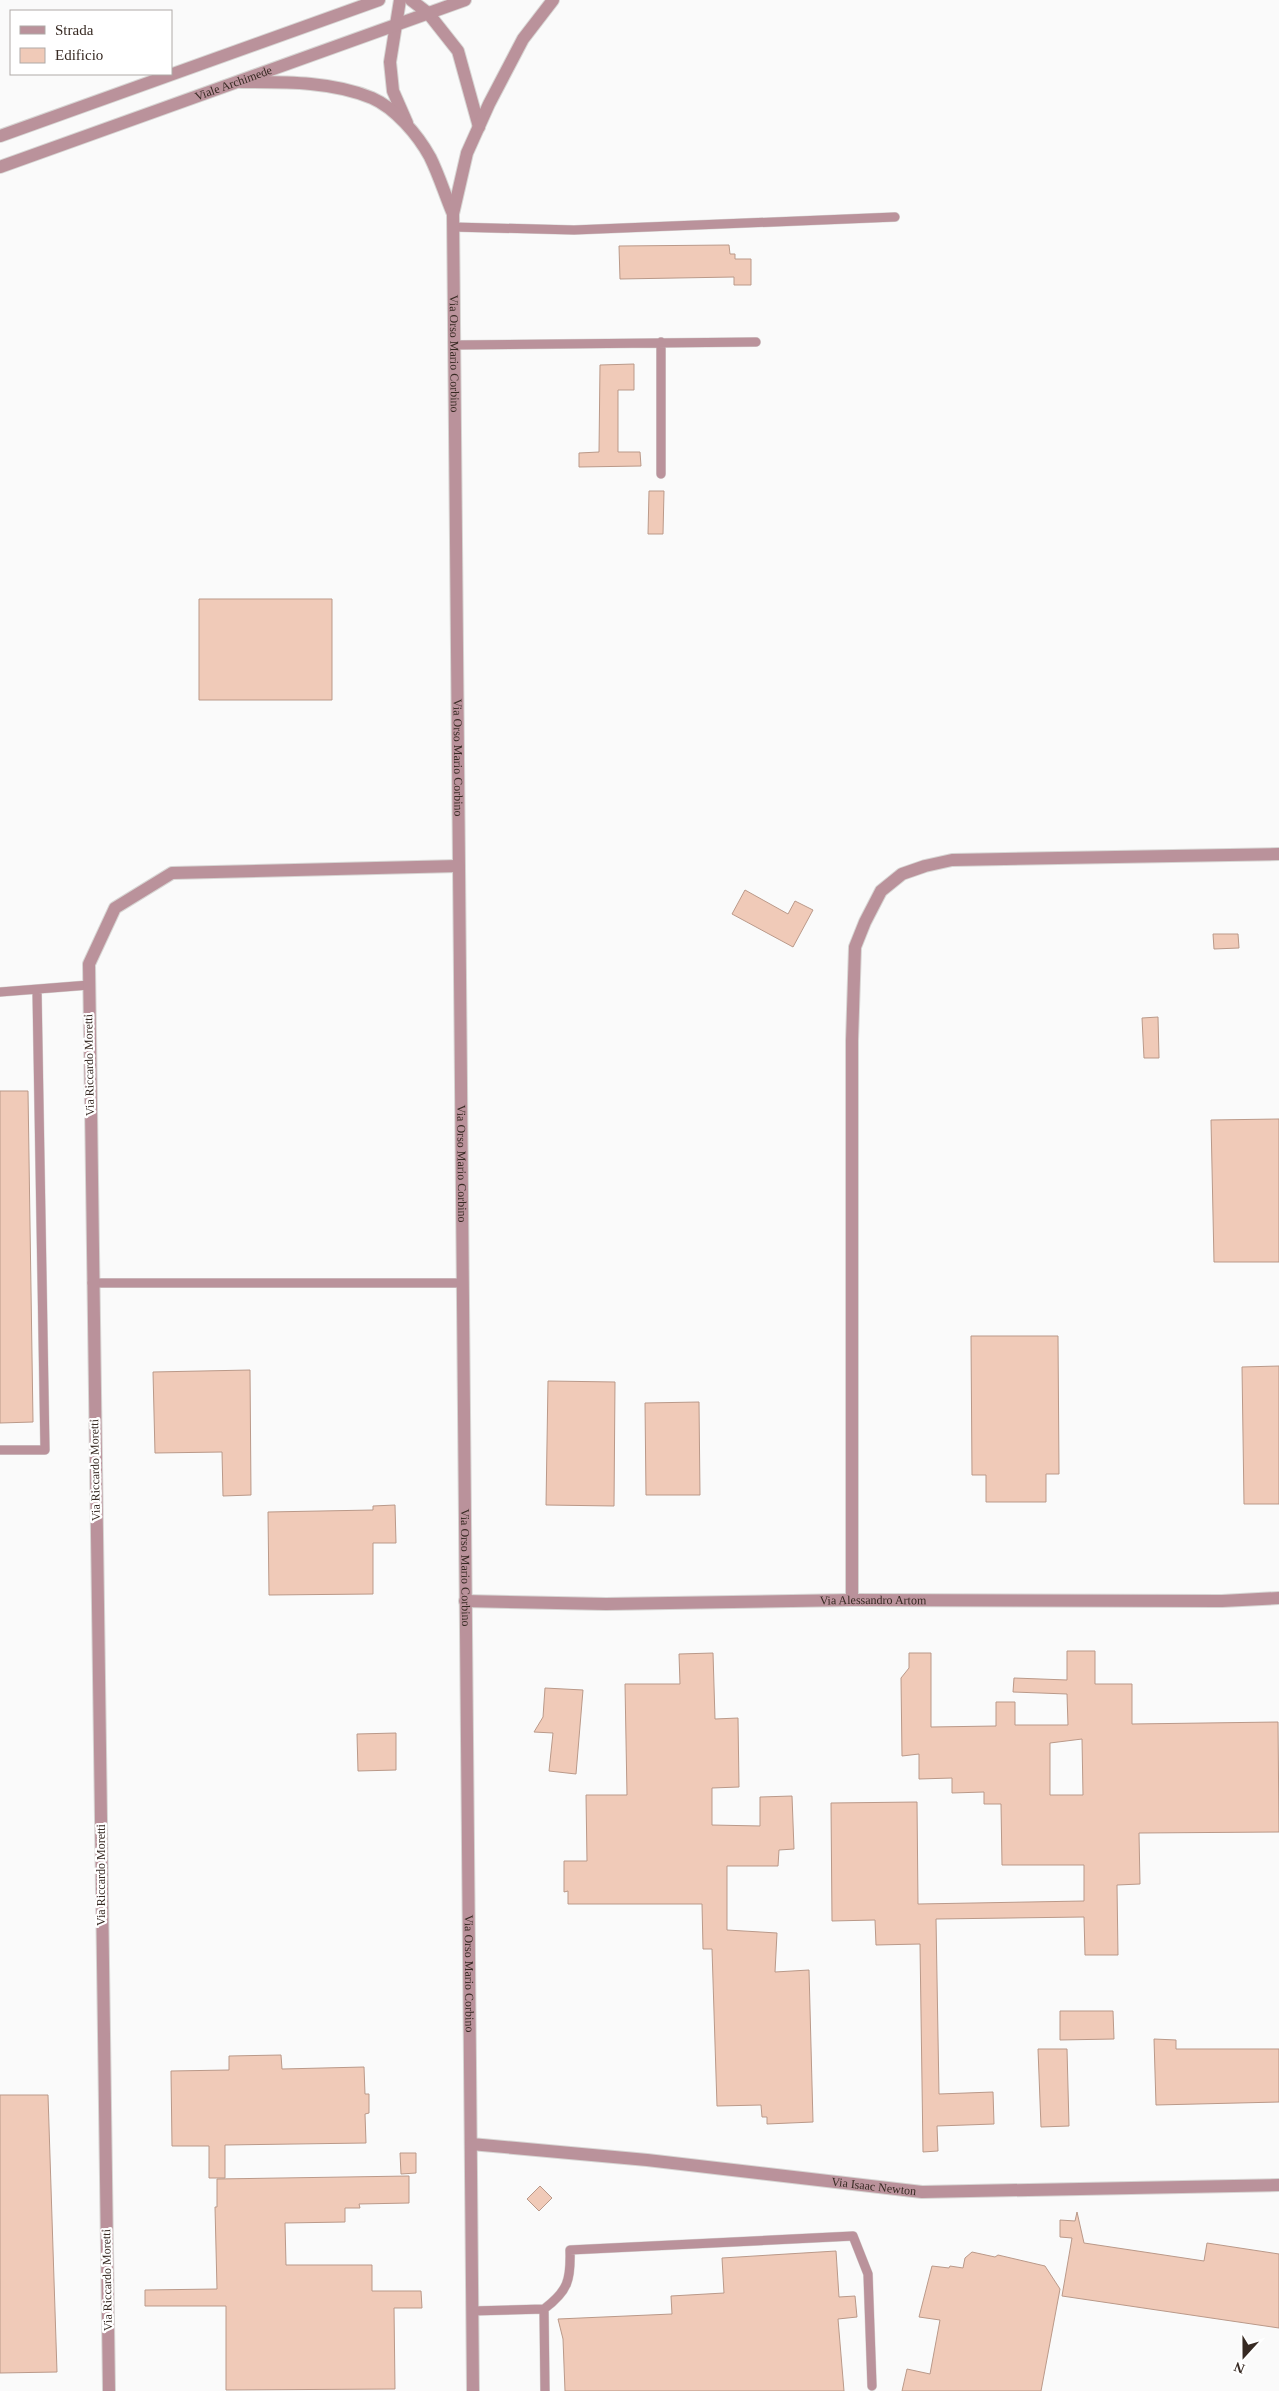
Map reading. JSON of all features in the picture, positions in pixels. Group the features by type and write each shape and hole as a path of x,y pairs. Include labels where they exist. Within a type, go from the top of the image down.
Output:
{"street":[{"path":"172,74 379,0"},
{"path":"400,0 398,25 390,62 393,91 408,124"},
{"path":"411,0 428,14 458,50 479,127"},
{"name":"Viale Archimede","path":"0,167 465,0"},
{"path":"453,214 467,154 479,127 522,39 552,0"},
{"path":"0,136 170,75"},
{"name":"Via Orso Mario Corbino","path":"241,82 287,82 339,89 373,98 408,124 430,157 453,214 473,2391"},
{"path":"852,1600 852,1041 855,947 881,891 902,874 925,866 952,860 1279,854"},
{"name":"Via Riccardo Moretti","path":"108,2391 101,1748 92,1283 89,964 115,908 172,873 458,866"},
{"name":"Via Alessandro Artom","path":"465,1601 606,1604 852,1600 1222,1601 1279,1598"},
{"name":"Via Isaac Newton","path":"470,2144 647,2160 922,2192 1279,2185"}],"lane":[{"path":"453,227 574,230 894,217"},
{"path":"661,342 662,474"},
{"path":"454,345 756,342"},
{"path":"0,992 37,991 89,985"},
{"path":"0,1450 45,1450 37,991"},
{"path":"92,1283 462,1283"},
{"path":"472,2312 544,2309 560,2297 571,2274 570,2250 853,2236 868,2274 872,2386"},
{"path":"544,2309 545,2391"}],"building":[{"path":"729,245 730,254 735,254 735,259 751,259 751,285 734,285 734,277 620,279 619,246"},
{"path":"634,364 634,390 618,390 618,452 640,452 641,466 579,467 579,453 599,452 600,365"},
{"path":"649,491 664,491 663,534 648,534"},
{"path":"199,599 332,599 332,700 199,700"},
{"path":"745,890 788,914 795,901 813,910 793,947 732,914"},
{"path":"1213,934 1238,934 1239,948 1214,949"},
{"path":"1158,1017 1159,1058 1144,1058 1142,1018"},
{"path":"0,1091 28,1091 33,1422 0,1423"},
{"path":"1279,1119 1279,1262 1214,1262 1211,1120"},
{"path":"971,1336 1058,1336 1059,1474 1046,1474 1046,1502 986,1502 986,1475 972,1475"},
{"path":"1279,1366 1279,1504 1244,1504 1242,1367"},
{"path":"250,1370 251,1495 223,1496 222,1452 155,1453 153,1372"},
{"path":"548,1381 615,1382 614,1506 546,1505"},
{"path":"699,1402 700,1495 646,1495 645,1403"},
{"path":"395,1505 396,1543 373,1543 373,1594 269,1595 268,1512 373,1510 373,1506"},
{"path":"1067,1651 1095,1651 1095,1684 1132,1684 1132,1724 1278,1722 1279,1832 1139,1833 1140,1884 1117,1885 1118,1955 1085,1955 1084,1917 936,1919 939,2094 993,2092 994,2124 937,2126 938,2151 923,2152 920,1944 876,1945 875,1920 832,1921 831,1803 917,1802 918,1904 1084,1901 1084,1865 1002,1865 1001,1804 984,1804 984,1792 952,1793 952,1778 919,1779 919,1754 902,1756 901,1678 909,1668 909,1653 931,1653 931,1727 996,1726 996,1702 1015,1702 1015,1725 1068,1725 1067,1694 1013,1692 1014,1678 1067,1680","holes":["1082,1739 1083,1795 1050,1795 1050,1743"]},
{"path":"713,1653 715,1719 738,1718 739,1787 712,1788 712,1825 760,1826 760,1797 792,1796 794,1849 779,1850 778,1866 727,1866 727,1930 777,1933 775,1972 809,1970 813,2122 767,2124 767,2117 762,2117 761,2105 717,2106 712,1949 703,1949 702,1904 568,1904 568,1891 564,1892 564,1861 587,1861 586,1795 627,1795 625,1684 680,1684 679,1654"},
{"path":"545,1688 583,1690 576,1774 549,1771 553,1733 534,1732 543,1717"},
{"path":"396,1733 396,1770 358,1771 357,1734"},
{"path":"1060,2011 1113,2011 1114,2039 1060,2040"},
{"path":"1154,2039 1176,2040 1176,2049 1279,2049 1279,2102 1156,2105"},
{"path":"1038,2049 1067,2049 1069,2126 1041,2127"},
{"path":"281,2055 282,2069 364,2067 365,2094 369,2094 369,2113 365,2114 366,2143 225,2145 225,2178 209,2178 209,2146 172,2146 171,2071 229,2070 229,2056"},
{"path":"0,2095 48,2095 57,2372 0,2373"},
{"path":"400,2153 416,2153 416,2173 401,2174"},
{"path":"409,2176 409,2203 359,2204 360,2208 345,2208 345,2222 285,2223 286,2265 372,2265 372,2291 421,2291 422,2308 394,2308 395,2389 226,2390 226,2306 145,2306 145,2290 217,2289 215,2207 217,2207 217,2179"},
{"path":"540,2186 552,2198 539,2211 527,2199"},
{"path":"1077,2212 1084,2243 1204,2261 1207,2243 1279,2254 1279,2328 1062,2296 1072,2238 1060,2237 1060,2220 1075,2221"},
{"path":"836,2251 839,2297 855,2296 857,2317 838,2319 844,2391 565,2391 563,2339 558,2319 672,2314 671,2296 724,2293 722,2258"},
{"path":"972,2252 995,2257 998,2255 1045,2266 1060,2289 1041,2391 902,2391 907,2369 930,2374 940,2320 919,2317 932,2266 963,2268 965,2258"}]}
